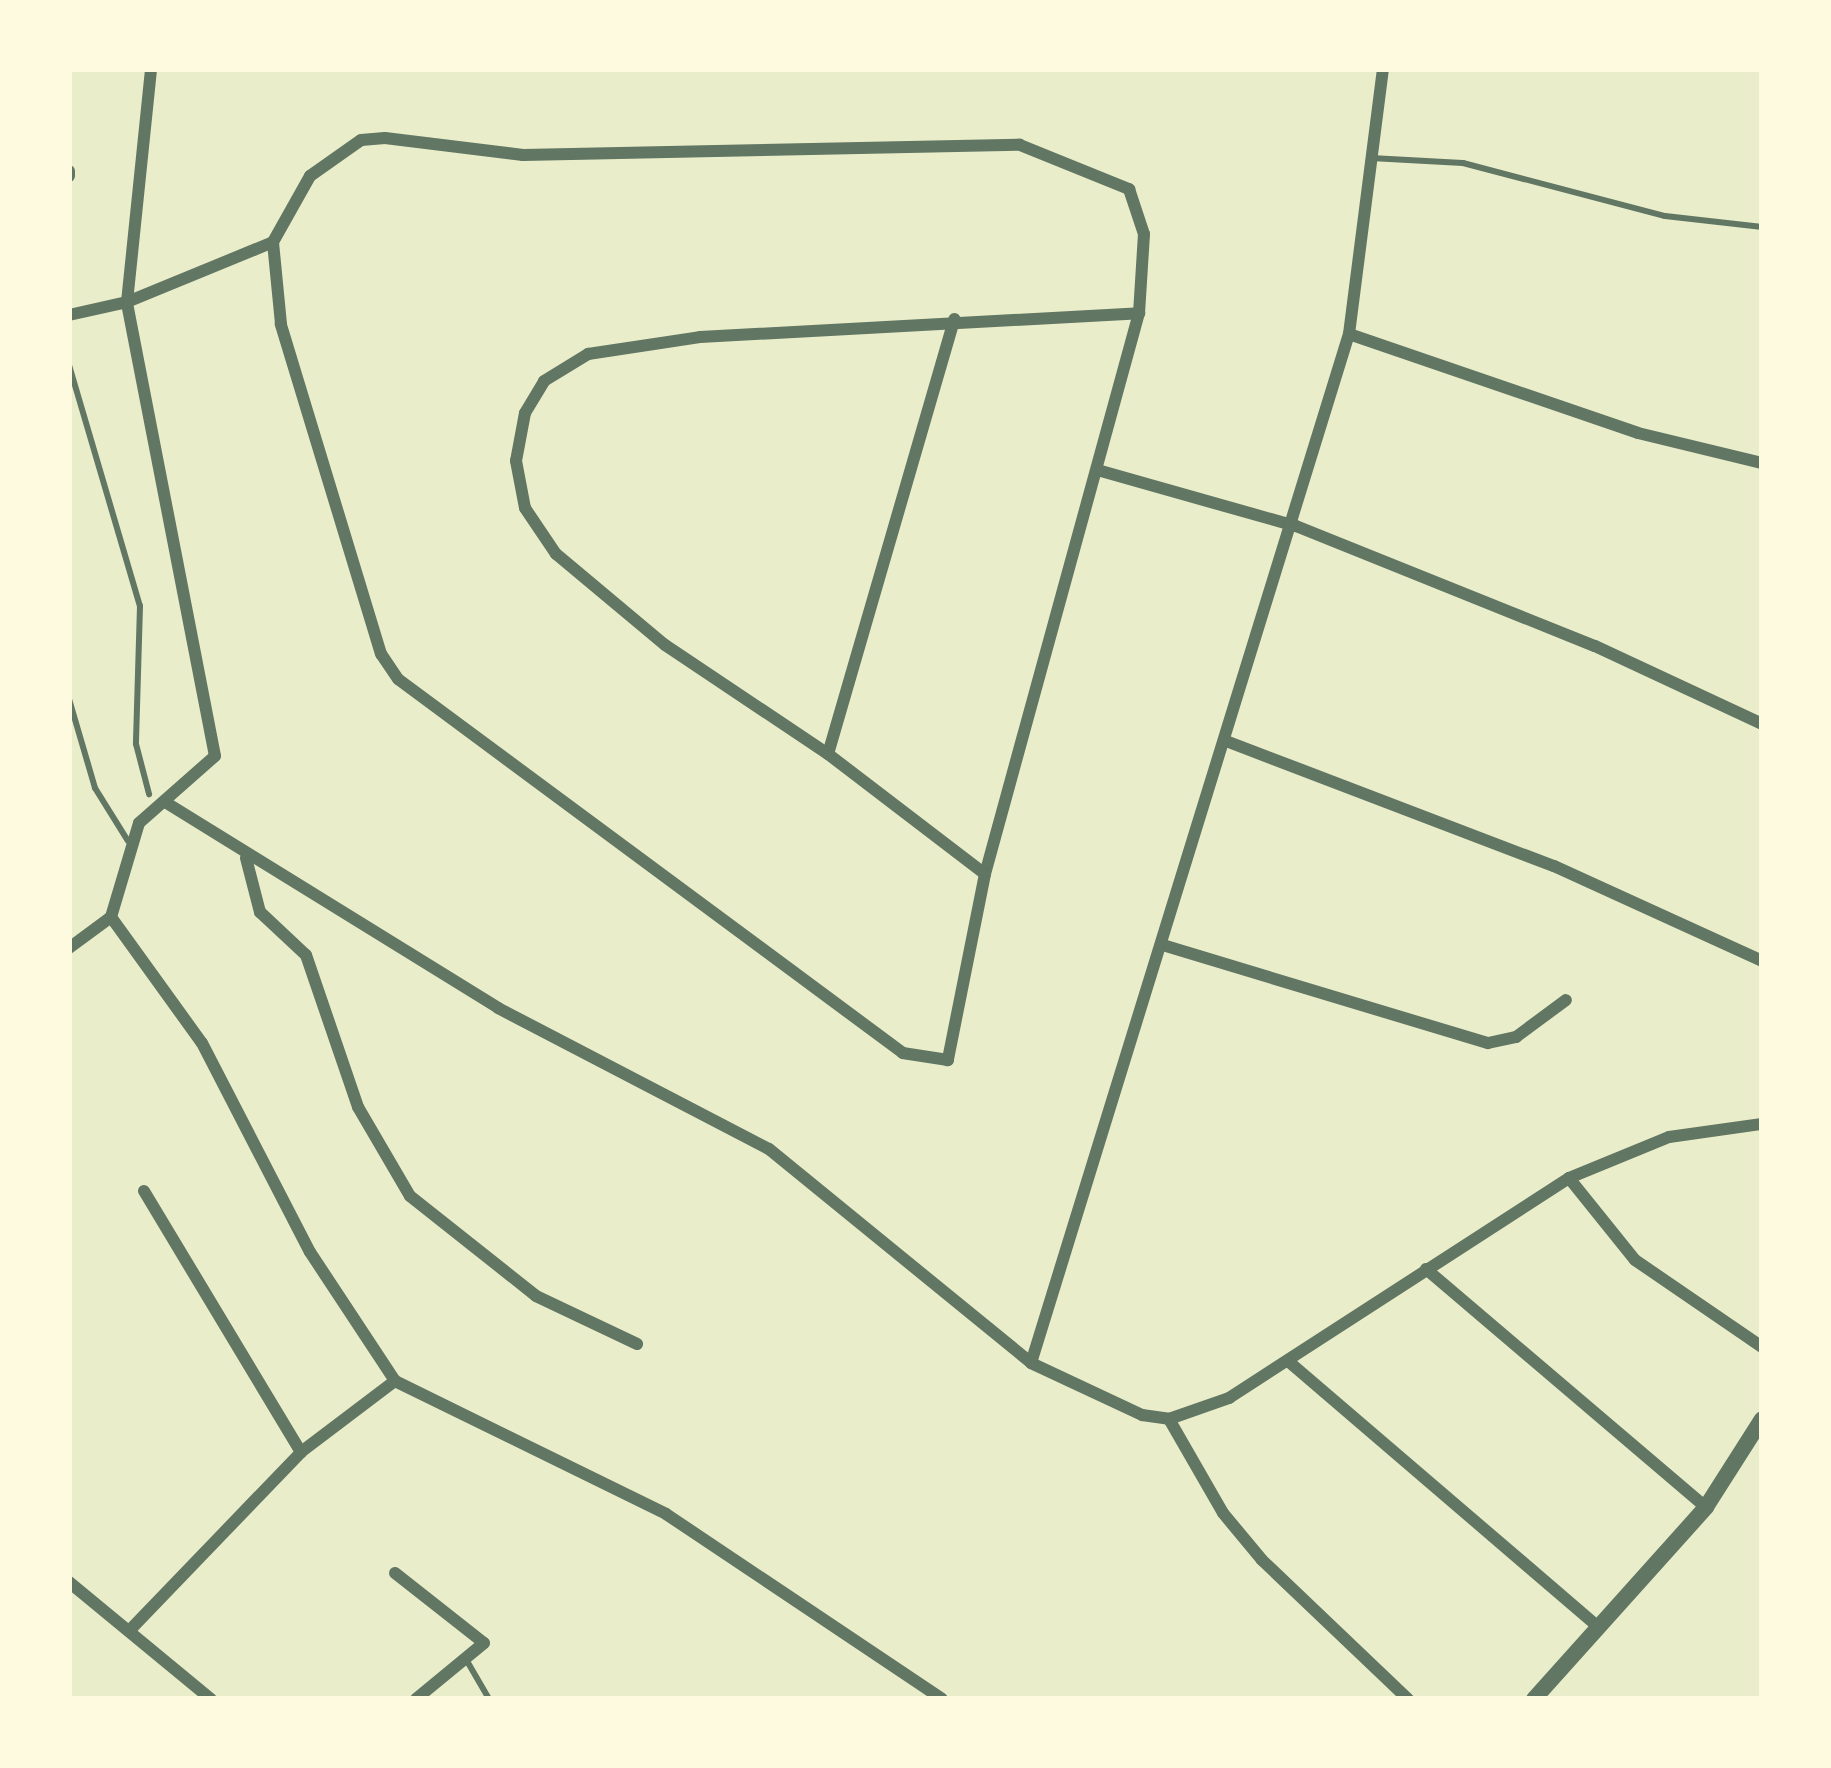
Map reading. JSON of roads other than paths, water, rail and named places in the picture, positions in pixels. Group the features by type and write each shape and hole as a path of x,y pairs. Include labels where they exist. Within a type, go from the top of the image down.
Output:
{"street":[{"path":"1031,1364 1296,526 1349,334 1383,69"},
{"path":"69,948 111,917 128,841 215,752 127,302 151,76"},
{"path":"361,140 523,155 1020,145 1129,189 1144,234 1139,313 1101,471 985,874 953,1050 934,1063 903,1053 398,679 352,573 281,324 273,242 310,176 361,140"},
{"path":"69,315 127,302 273,242"},
{"path":"985,874 828,754 665,645 556,554 525,508 516,460 525,413 544,381 588,354 700,338 954,319 1139,313"},
{"path":"828,754 954,319"},
{"path":"1349,334 1638,433 1762,463"},
{"path":"1101,471 1296,526 1762,724"},
{"path":"1226,741 1554,866 1762,961"},
{"path":"165,802 246,858 498,1008 720,1122 813,1180 1031,1364 1095,1399 1169,1419 1229,1398 1569,1178 1670,1136 1762,1124"},
{"path":"246,858 260,912 306,956 358,1106 410,1196 536,1296 637,1344"},
{"path":"111,917 202,1043 310,1252 395,1381 666,1514 942,1699"},
{"path":"1166,946 1488,1043 1516,1037 1566,1000"},
{"path":"1569,1178 1635,1260 1762,1347"},
{"path":"144,1191 301,1452"},
{"path":"1426,1269 1706,1507"},
{"path":"1288,1361 1596,1625"},
{"path":"129,1631 301,1452 395,1381"},
{"path":"1169,1419 1223,1513 1262,1560 1408,1699"},
{"path":"1534,1699 1706,1507 1762,1419"},
{"path":"395,1574 484,1642 416,1699"},
{"path":"69,1582 211,1699"}],"lane":[{"path":"1371,158 1463,163 1666,216 1762,227"},
{"path":"69,365 140,605 136,744 149,794"},
{"path":"69,699 94,788 128,841"},
{"path":"465,1658 489,1699"}]}
